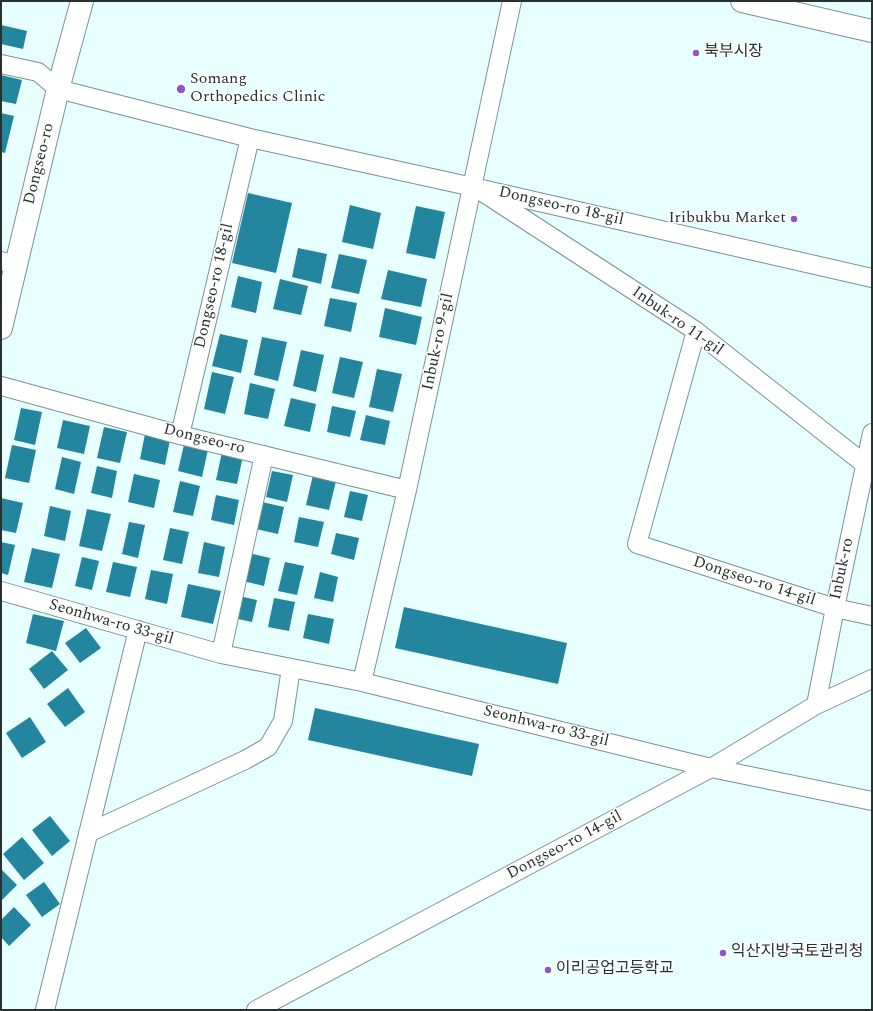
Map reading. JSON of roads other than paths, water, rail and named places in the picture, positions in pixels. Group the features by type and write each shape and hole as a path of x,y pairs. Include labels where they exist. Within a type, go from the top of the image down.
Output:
{"street":[{"name":"Dongseo-ro","path":"1,328 8,263 82,1"},
{"name":"Inbuk-ro 9-gil","path":"362,682 407,490 512,1"},
{"path":"742,1 872,31"},
{"path":"1,64 38,72 58,89"},
{"name":"Dongseo-ro 18-gil","path":"58,89 250,138 473,186 872,278"},
{"name":"Dongseo-ro 18-gil","path":"180,435 250,138"},
{"name":"Inbuk-ro 11-gil","path":"473,186 696,331 868,466"},
{"name":"Dongseo-ro 14-gil","path":"696,331 637,544 835,608 872,616"},
{"name":"Dongseo-ro","path":"1,386 180,435 407,490"},
{"name":"Inbuk-ro","path":"816,705 835,608 868,466 872,433"},
{"path":"221,654 264,455"},
{"name":"Seonhwa-ro 33-gil","path":"1,591 221,654 362,682 710,768 872,801"},
{"path":"45,1010 138,630"},
{"path":"88,833 245,760 268,747 283,721 290,668"},
{"name":"Dongseo-ro 14-gil","path":"256,1010 710,768 816,705 872,679"}],"place":[{"name":"북부시장","path":"696,53"},
{"name":"Somang Orthopedics Clinic","path":"181,89"},
{"name":"Iribukbu Market","path":"794,219"},
{"name":"익산지방국토관리청","path":"723,953"},
{"name":"이리공업고등학교","path":"548,970"}]}
